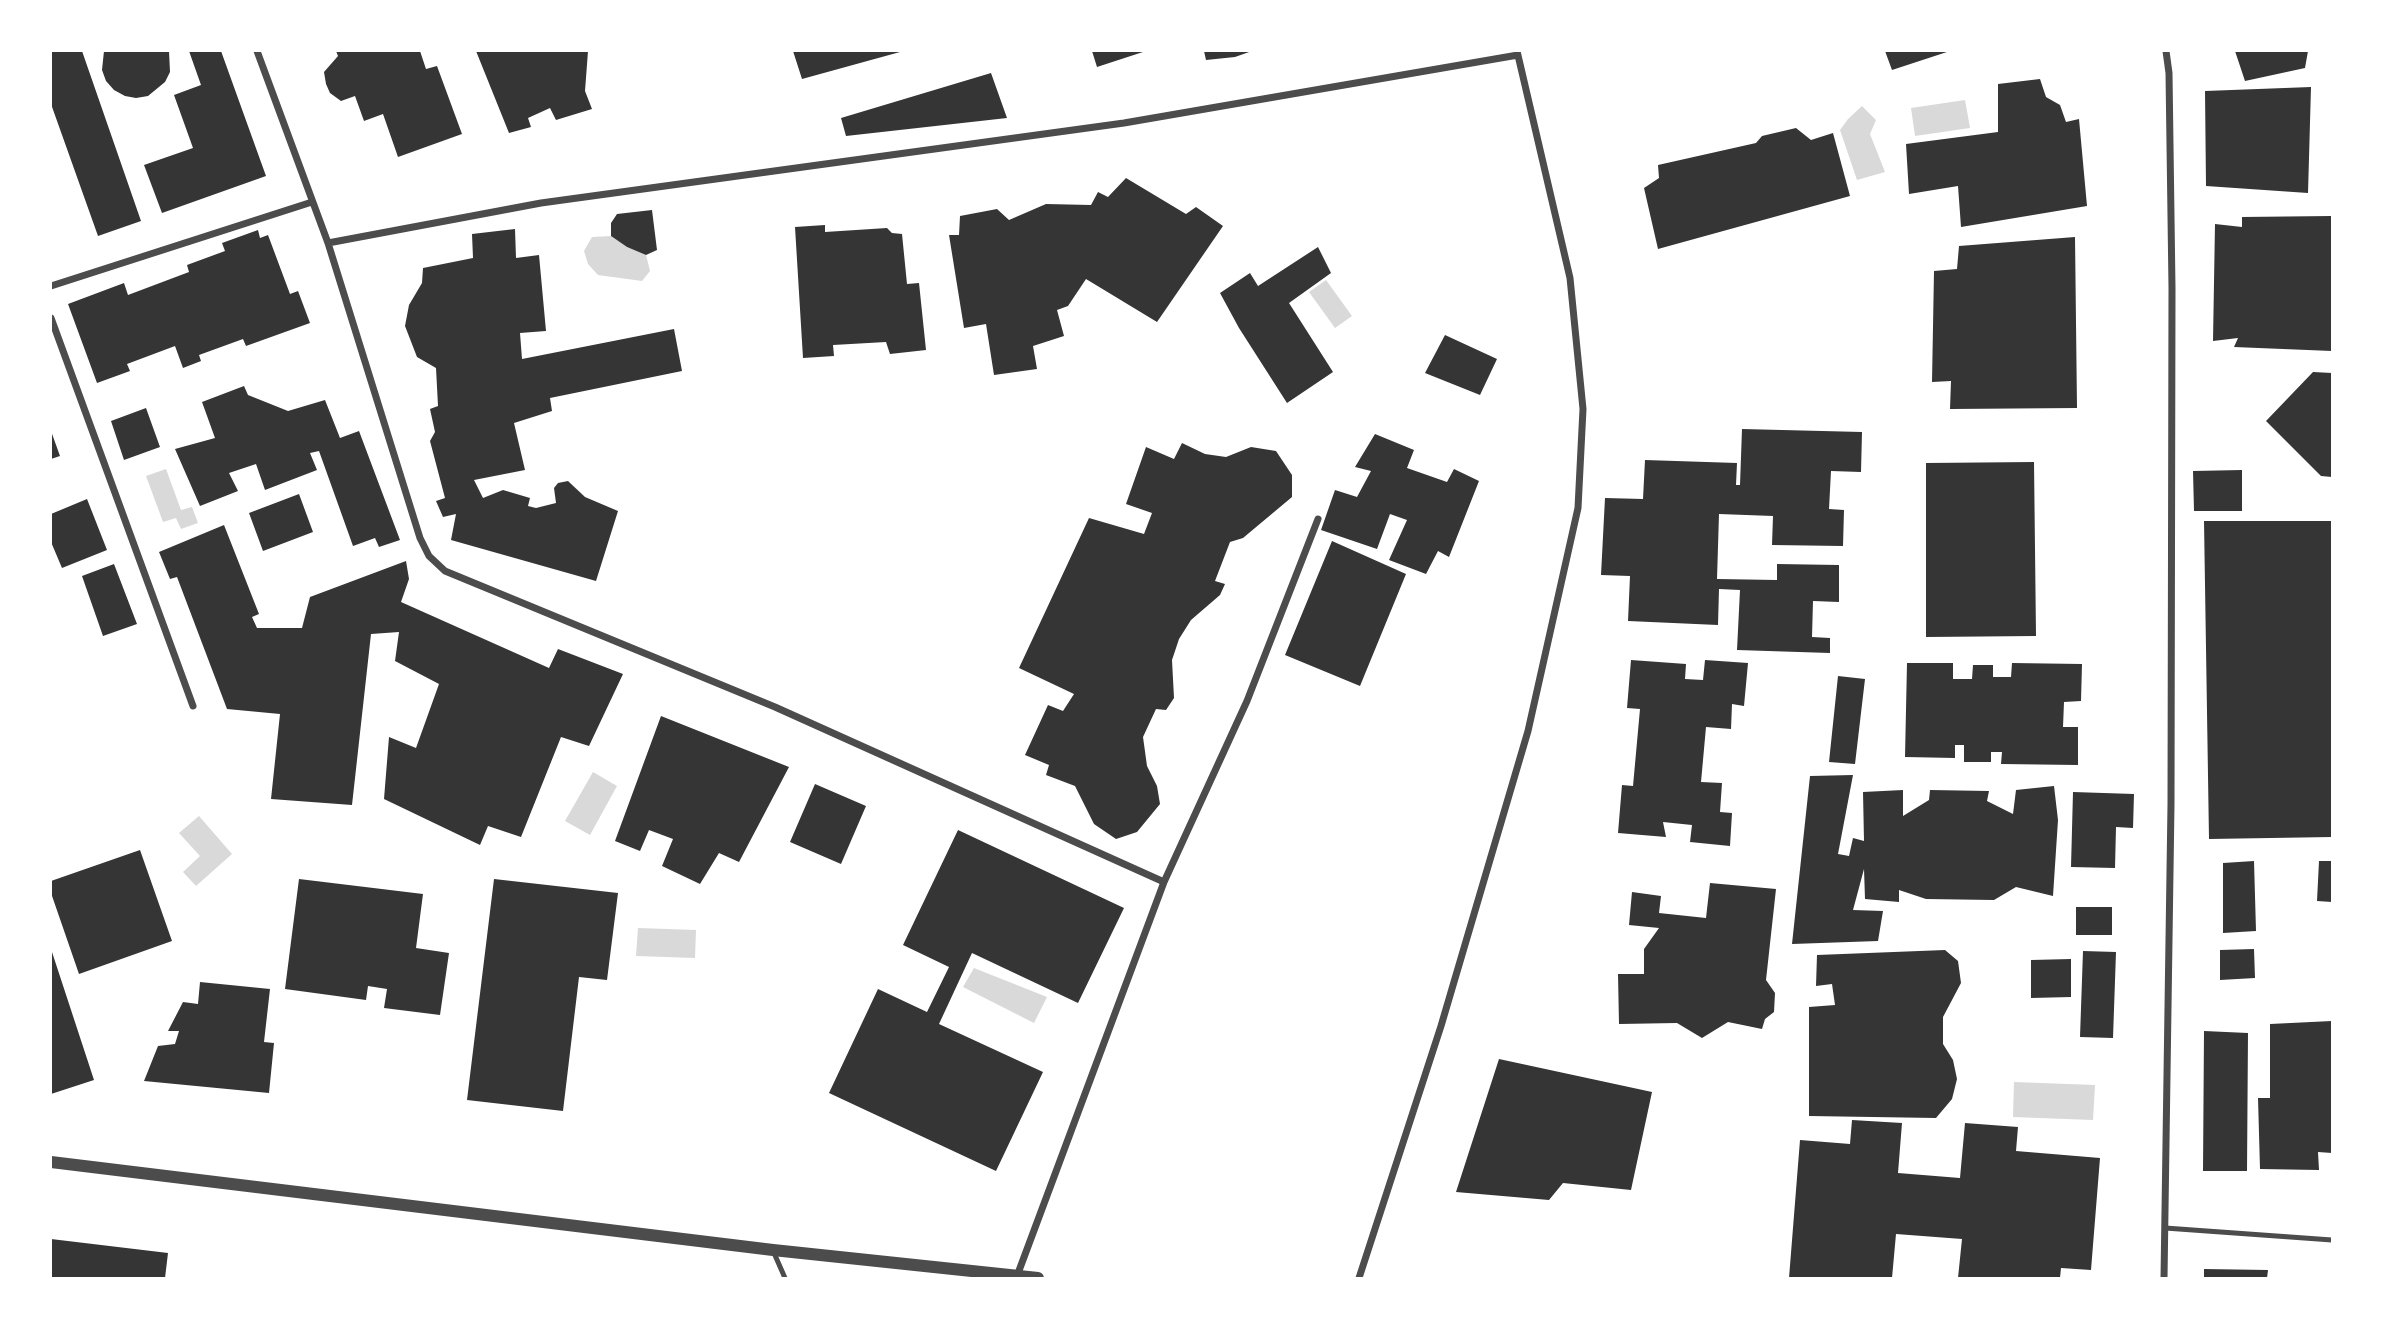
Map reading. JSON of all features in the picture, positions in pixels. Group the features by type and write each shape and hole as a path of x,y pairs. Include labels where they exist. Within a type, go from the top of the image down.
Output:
{"street":[{"path":"257,51 328,243 420,538 429,556 445,571 775,707 1164,882"},
{"path":"2164,1278 2171,804 2172,302 2169,73 2166,51"},
{"path":"328,243 541,203 1124,123 1517,53 1570,278 1583,409 1578,508 1528,731 1441,1026 1359,1278"},
{"path":"51,286 312,202"},
{"path":"51,318 193,706"},
{"path":"1017,1276 1164,882 1247,701 1318,519"},
{"path":"51,1162 773,1250 1038,1278"}],"lane":[{"path":"2165,1228 2332,1240"},
{"path":"773,1250 785,1278"}],"shaded area":[{"path":"1965,100 1970,128 1915,136 1911,108"},
{"path":"1862,106 1876,120 1870,134 1885,172 1857,180 1840,130"},
{"path":"611,236 646,255 650,271 642,281 598,275 588,264 584,251 592,237"},
{"path":"1326,280 1352,316 1335,328 1309,292"},
{"path":"166,469 181,510 192,507 198,523 181,529 176,518 163,522 146,476"},
{"path":"593,772 617,786 590,835 565,821"},
{"path":"199,816 232,854 196,886 183,872 200,856 179,833"},
{"path":"638,928 696,930 695,958 636,956"},
{"path":"974,968 1047,997 1034,1023 963,987"},
{"path":"2014,1082 2095,1085 2093,1120 2013,1117"}],"building":[{"path":"51,51 82,51 141,221 98,236 51,104"},
{"path":"104,51 169,51 170,72 165,82 148,96 125,96 114,90 106,81 102,70"},
{"path":"189,51 221,51 266,176 162,213 144,165 193,148 174,95 201,85"},
{"path":"336,51 420,51 426,69 437,66 462,134 398,157 383,114 364,121 355,96 341,101 330,93 324,72 338,56"},
{"path":"476,51 588,51 585,91 592,109 556,120 550,108 528,118 531,127 509,133"},
{"path":"793,51 900,51 900,52 802,79"},
{"path":"1092,51 1146,51 1097,67"},
{"path":"1204,51 1252,51 1235,57 1206,60"},
{"path":"1885,51 1950,51 1892,70"},
{"path":"2235,51 2308,51 2305,68 2245,81"},
{"path":"991,73 1007,118 846,136 841,118"},
{"path":"2040,79 2046,97 2060,105 2066,122 2079,119 2087,206 1961,227 1958,186 1909,194 1906,144 1998,132 1998,84"},
{"path":"2311,87 2308,193 2206,186 2205,91"},
{"path":"1796,128 1811,140 1833,133 1850,196 1658,249 1644,188 1659,178 1658,165 1756,143 1762,136"},
{"path":"1126,178 1186,214 1196,207 1223,226 1157,322 1086,279 1068,306 1057,310 1064,336 1033,346 1037,369 994,375 986,324 964,328 949,235 959,235 960,216 997,209 1009,220 1046,204 1091,205 1098,192 1108,197"},
{"path":"652,210 657,250 646,255 611,236 611,223 617,214"},
{"path":"2332,216 2332,351 2234,347 2238,338 2213,341 2215,224 2242,227 2242,217"},
{"path":"825,225 825,232 887,228 892,233 902,234 907,284 919,283 926,350 890,354 886,342 833,345 834,356 803,358 795,227"},
{"path":"515,229 516,258 539,255 546,331 520,333 522,359 674,329 682,371 550,398 552,411 514,423 525,470 474,480 483,498 503,490 530,498 528,506 536,508 556,503 554,488 558,483 568,481 585,497 618,511 596,581 451,540 456,514 443,517 436,501 445,498 430,441 435,432 430,409 438,406 436,368 417,357 405,326 409,305 422,283 423,268 473,258 472,234"},
{"path":"258,230 260,238 268,235 290,294 298,291 310,323 246,346 243,339 199,355 201,361 183,368 175,346 127,364 130,371 97,383 68,304 124,283 128,295 189,272 187,265 225,251 222,243"},
{"path":"2075,237 2077,408 1950,409 1951,381 1932,382 1934,271 1957,269 1959,246"},
{"path":"1318,247 1331,273 1289,303 1333,372 1287,403 1220,293 1250,273 1258,286"},
{"path":"1445,335 1497,359 1480,395 1425,373"},
{"path":"2313,372 2332,373 2332,477 2321,476 2266,421"},
{"path":"244,386 248,395 288,411 325,400 340,438 359,431 400,540 379,547 375,538 353,546 319,451 310,453 317,470 265,490 256,464 229,473 238,491 200,506 175,449 215,438 202,402"},
{"path":"146,408 160,447 124,460 111,421"},
{"path":"1742,429 1862,432 1861,472 1831,471 1829,509 1844,510 1843,546 1772,545 1773,516 1719,514 1717,579 1777,580 1777,564 1839,565 1839,602 1813,601 1812,637 1830,638 1830,653 1737,650 1740,590 1719,589 1718,625 1628,621 1630,576 1601,575 1605,498 1643,499 1645,460 1737,463 1736,485 1740,485"},
{"path":"51,431 60,456 51,459"},
{"path":"1375,434 1414,450 1407,468 1447,482 1454,469 1479,481 1449,557 1438,551 1426,574 1389,560 1407,520 1390,514 1377,549 1321,530 1335,490 1357,497 1371,471 1355,467"},
{"path":"1182,443 1205,454 1226,457 1251,447 1276,451 1292,475 1292,497 1243,538 1230,542 1215,581 1225,584 1220,595 1191,620 1179,639 1172,660 1174,698 1166,710 1156,709 1143,737 1147,766 1157,786 1160,804 1137,832 1116,839 1094,824 1075,786 1046,775 1049,765 1025,755 1048,705 1063,711 1074,694 1019,668 1089,518 1144,534 1152,513 1126,504 1146,447 1174,459"},
{"path":"2034,462 2036,636 1926,637 1926,463"},
{"path":"2242,470 2242,511 2194,511 2193,471"},
{"path":"299,494 313,532 263,551 249,513"},
{"path":"87,499 107,550 62,568 51,542 51,514"},
{"path":"2204,521 2332,521 2332,837 2209,839"},
{"path":"224,525 259,614 252,617 257,628 302,628 310,597 406,561 409,579 401,602 549,668 558,649 623,674 589,746 561,737 521,837 488,826 480,845 384,799 389,737 416,748 439,684 395,661 399,632 371,634 352,805 271,799 280,714 227,709 177,577 170,579 159,552"},
{"path":"1332,541 1406,574 1360,686 1285,655"},
{"path":"114,564 137,624 103,636 82,576"},
{"path":"1631,660 1686,664 1685,679 1703,680 1705,660 1748,663 1744,706 1732,704 1731,729 1706,727 1701,782 1722,783 1720,812 1732,813 1730,846 1690,842 1692,825 1663,822 1666,837 1618,833 1622,785 1633,786 1640,709 1627,708"},
{"path":"1907,663 1953,663 1953,679 1972,679 1973,665 1993,665 1993,677 2011,677 2012,663 2082,664 2081,701 2064,702 2063,727 2078,727 2078,765 2001,764 2002,752 1991,752 1991,762 1964,762 1964,745 1955,745 1955,758 1905,757"},
{"path":"1838,676 1865,679 1855,764 1829,762"},
{"path":"661,716 789,767 739,862 719,853 700,884 662,866 673,839 649,830 640,851 615,841"},
{"path":"1853,775 1838,854 1849,856 1853,838 1864,841 1863,792 1903,790 1903,816 1929,800 1930,790 1989,791 1987,801 2013,814 2016,790 2054,786 2058,820 2053,896 2016,887 1994,900 1926,899 1899,890 1899,902 1865,899 1864,869 1853,910 1883,911 1878,941 1792,944 1810,776"},
{"path":"815,784 866,806 841,864 790,842"},
{"path":"2073,792 2134,794 2133,828 2116,827 2115,868 2071,867"},
{"path":"958,830 1124,908 1078,1003 972,953 939,1024 1043,1072 996,1171 829,1093 878,989 927,1012 949,967 903,945"},
{"path":"140,850 172,941 79,974 51,893 51,881"},
{"path":"2254,861 2256,931 2223,933 2223,863"},
{"path":"2319,861 2332,861 2332,902 2317,901"},
{"path":"299,879 423,894 416,948 449,953 440,1015 384,1008 387,989 368,986 366,1000 285,989"},
{"path":"494,879 618,893 607,980 579,977 563,1111 467,1100"},
{"path":"1710,883 1776,889 1766,980 1775,993 1774,1012 1765,1019 1762,1029 1728,1022 1702,1038 1677,1023 1619,1024 1618,974 1644,974 1644,949 1659,928 1629,925 1632,892 1661,896 1659,913 1706,918"},
{"path":"2076,907 2112,907 2112,935 2076,935"},
{"path":"51,949 94,1080 51,1094"},
{"path":"2254,949 2255,978 2220,980 2220,950"},
{"path":"1945,950 1958,961 1961,983 1943,1017 1943,1044 1953,1060 1957,1079 1952,1099 1936,1118 1809,1116 1809,1007 1835,1005 1832,984 1816,986 1817,955"},
{"path":"2083,951 2116,952 2113,1038 2080,1037"},
{"path":"2071,959 2071,997 2031,998 2031,960"},
{"path":"200,982 270,989 264,1042 274,1043 269,1093 144,1081 158,1046 175,1044 179,1031 168,1031 183,1002 198,1004"},
{"path":"2332,1021 2332,1153 2318,1152 2319,1170 2260,1169 2258,1098 2270,1098 2270,1024"},
{"path":"2204,1031 2248,1033 2247,1171 2203,1171"},
{"path":"1499,1059 1652,1092 1631,1190 1563,1183 1549,1200 1456,1192"},
{"path":"1852,1120 1902,1123 1898,1173 1960,1178 1965,1123 2018,1127 2016,1151 2100,1158 2091,1270 2061,1268 2060,1278 1958,1278 1962,1239 1896,1234 1892,1278 1789,1278 1800,1140 1850,1144"},
{"path":"51,1239 168,1253 165,1278 51,1278"},
{"path":"2204,1269 2268,1270 2267,1278 2204,1278"}]}
